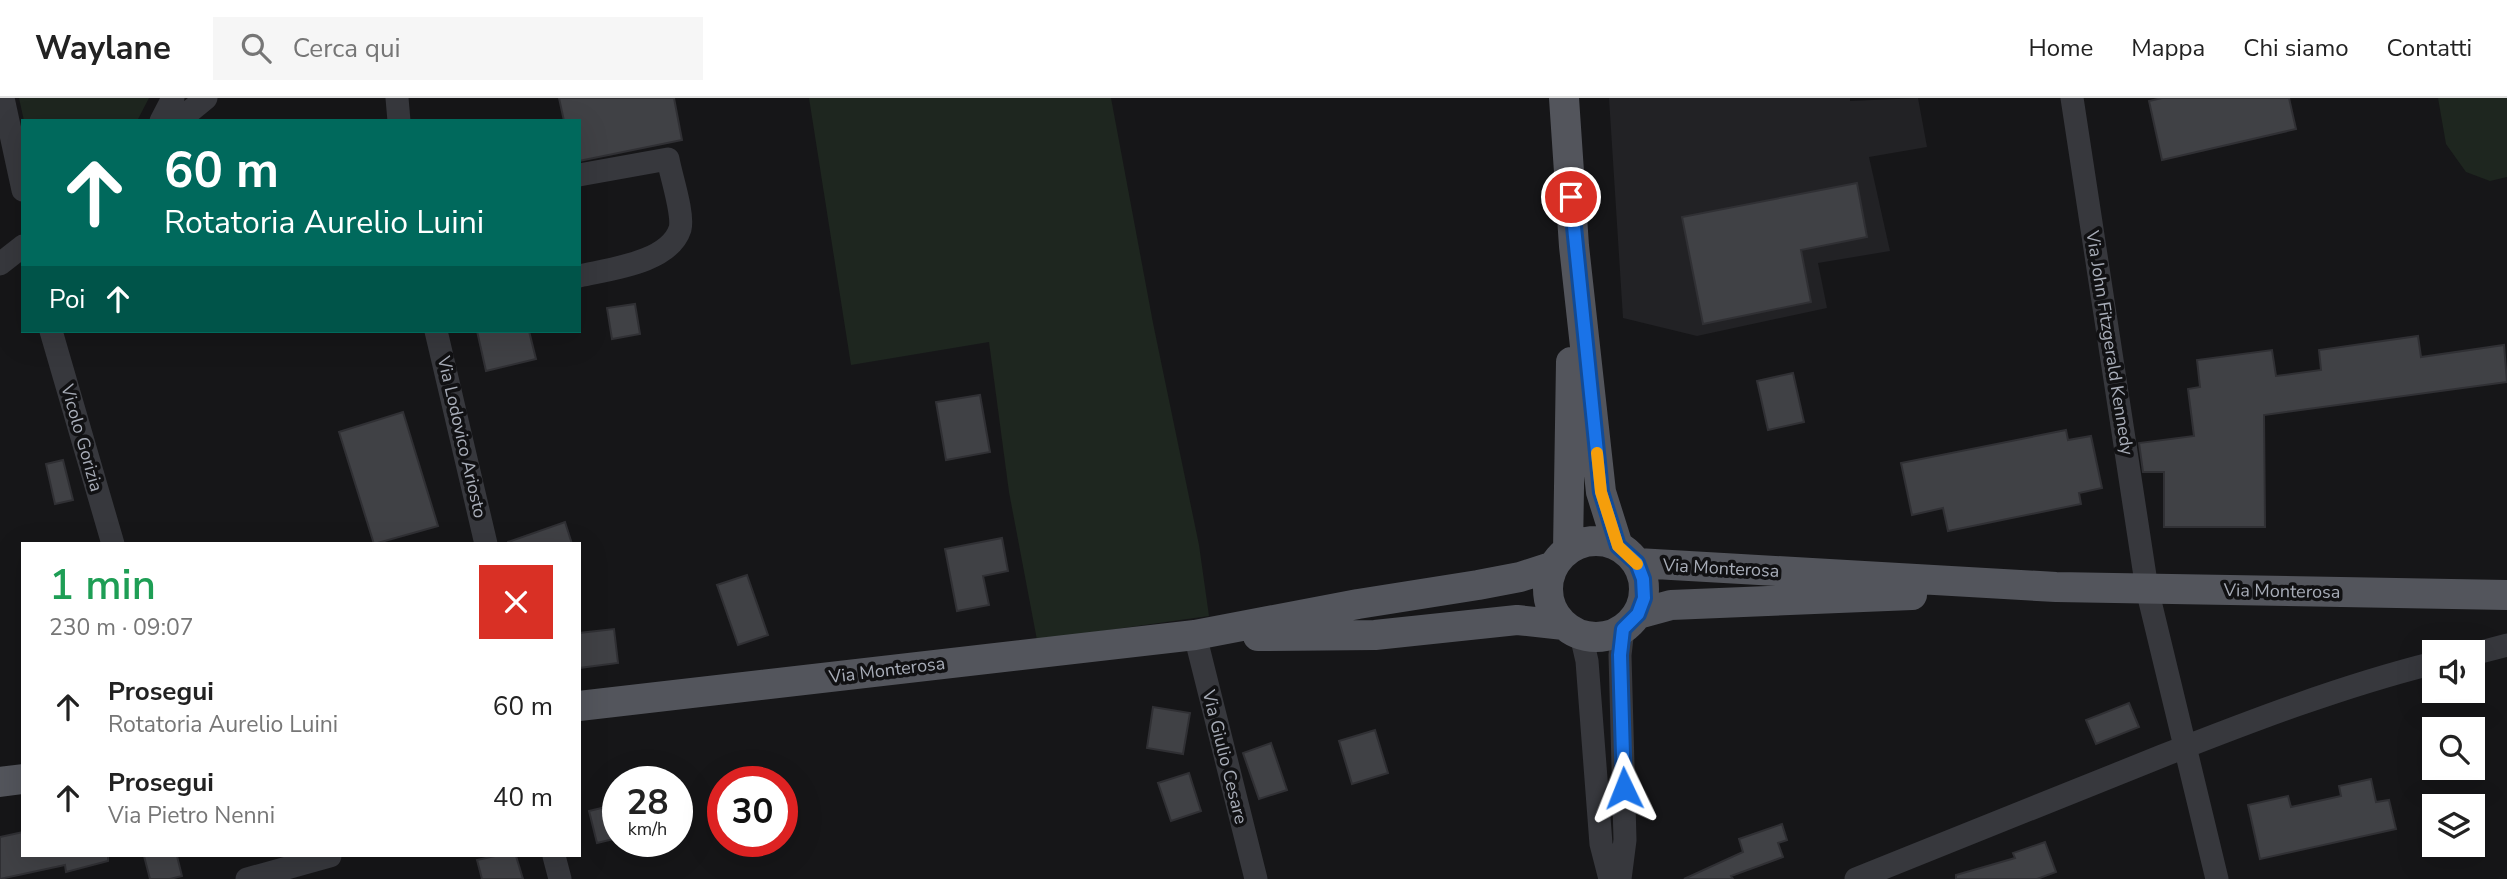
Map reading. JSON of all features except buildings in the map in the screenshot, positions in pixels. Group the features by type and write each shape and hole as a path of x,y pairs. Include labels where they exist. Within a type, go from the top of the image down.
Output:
{"main road":[{"path":"1564,98 1574,246 1601,492 1627,554 1643,579 1644,598 1631,622 1603,637 1572,630 1552,610 1548,589 1561,558 1574,246"},
{"path":"1561,558 1583,543 1601,541 1627,554"},
{"name":"Via Monterosa","path":"1627,554 2056,587 2507,595"},
{"name":"Via Monterosa","path":"581,706 1195,635 1520,577 1561,558"},
{"name":"Via Monterosa","path":"1631,622 1671,605 1848,599 2056,587"},
{"name":"Via Monterosa","path":"1195,635 1376,635 1517,620 1572,630"},
{"path":"0,782 21,779"}],"street":[{"path":"3,98 21,181"},
{"path":"162,119 173,98"},
{"path":"180,119 206,98"},
{"path":"397,98 399,119"},
{"name":"Via John Fitzgerald Kennedy","path":"2072,98 2147,589 2217,879"},
{"path":"581,175 668,159 680,216 680,229 671,244 642,262 581,276"},
{"path":"0,264 21,248"},
{"name":"Vicolo Gorizia","path":"52,333 112,542"},
{"name":"Via Lodovico Ariosto","path":"436,333 486,542"},
{"path":"1620,879 1625,841 1620,655 1631,622"},
{"path":"1572,630 1587,661 1601,844 1609,879"},
{"name":"Via Giulio Cesare","path":"1195,635 1256,879"},
{"path":"2485,651 2507,645"},
{"path":"1856,879 2006,816 2187,746 2391,674 2422,666"},
{"path":"247,879 324,857"},
{"path":"554,857 560,879"}],"shaded area":[{"path":"19,98 149,98 138,119 24,119"},
{"path":"809,98 1111,98 1153,323 1199,545 1209,616 1037,640 1009,492 989,342 851,365"},
{"path":"1609,98 1850,98 1850,101 1918,98 1927,147 1869,157 1890,251 1818,263 1827,308 1697,336 1623,318"},
{"path":"2438,98 2507,98 2507,177 2490,181 2466,172 2446,144"}],"slow traffic":[{"path":"1597,453 1601,492 1618,546 1637,564"}],"route":[{"path":"1571,197 1601,492 1618,546 1637,563 1643,579 1644,598 1638,614 1623,629 1620,655 1624,788"}]}
